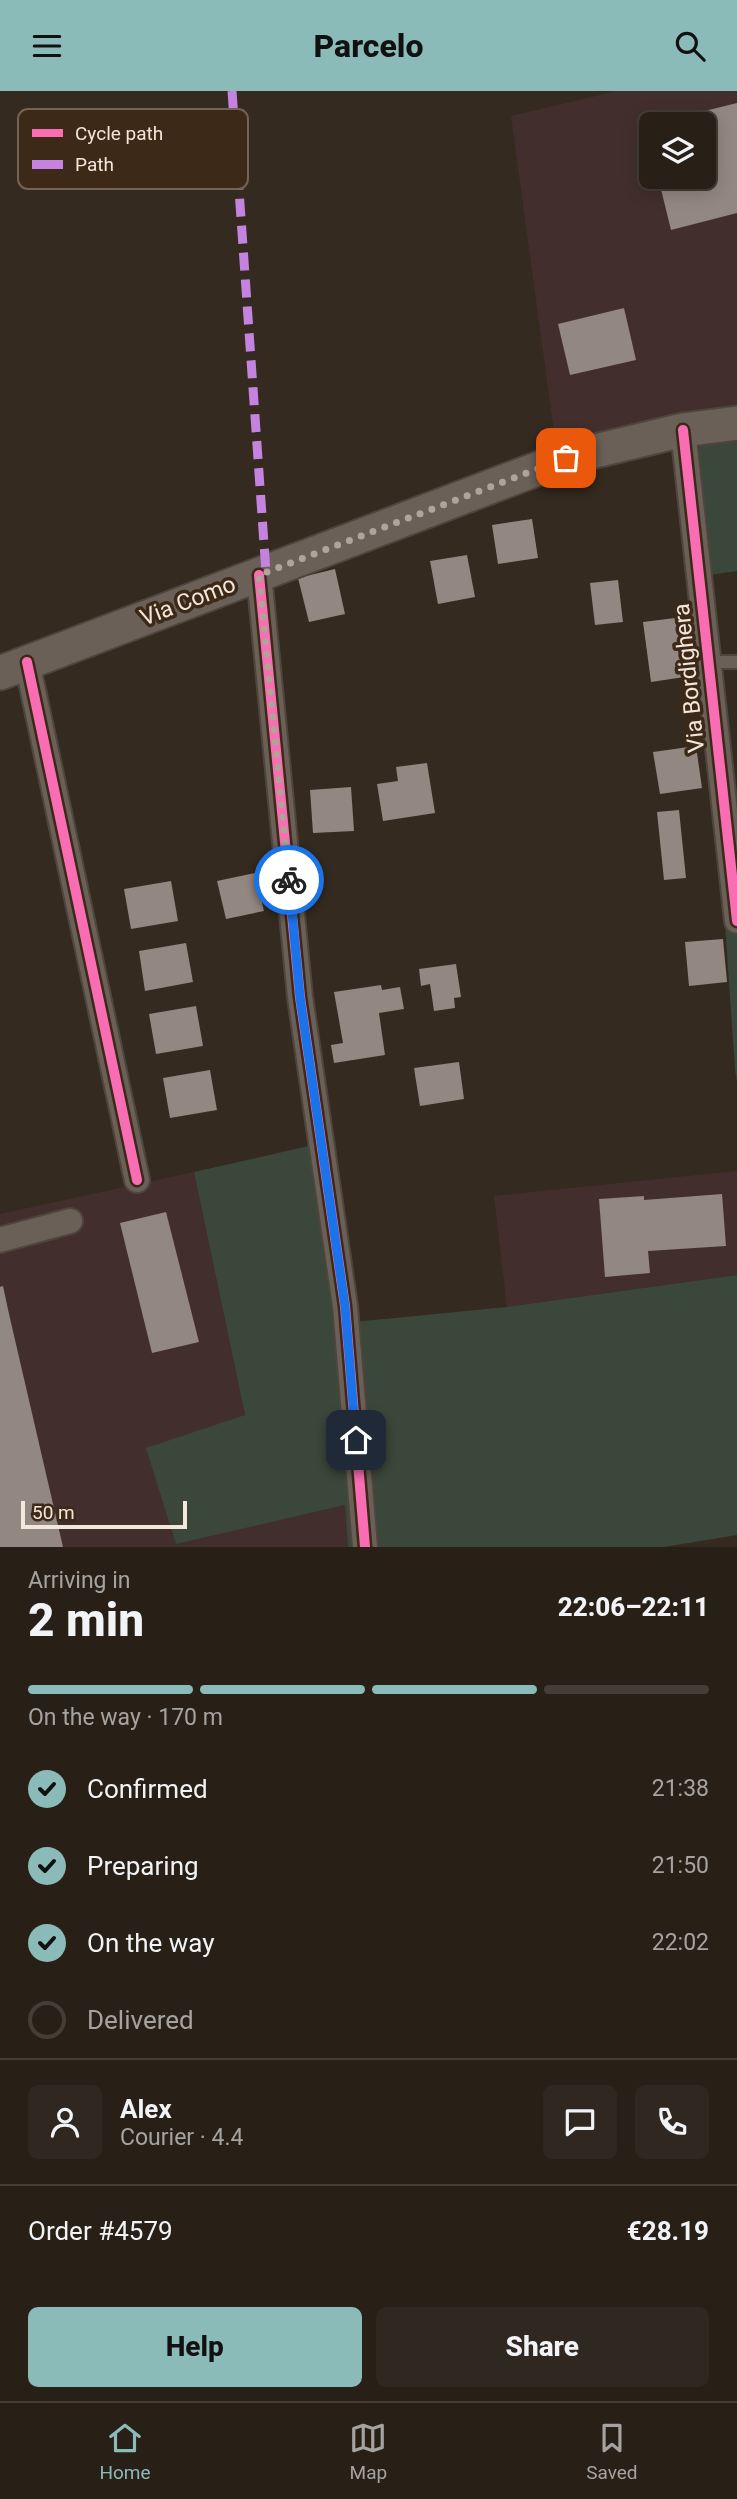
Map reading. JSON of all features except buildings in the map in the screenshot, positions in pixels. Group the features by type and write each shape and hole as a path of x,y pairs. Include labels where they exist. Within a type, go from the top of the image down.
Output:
{"main road":[{"name":"Via Como","path":"14,667 566,458 684,430 737,423"}],"street":[{"name":"Via Bordighera","path":"684,430 737,921"},
{"path":"259,575 300,997 345,1306 366,1547"},
{"path":"14,667 137,1180"},
{"path":"0,1240 70,1221"}],"lane":[{"path":"709,662 737,662"}],"shaded area":[{"path":"617,91 737,91 737,409 555,439 511,116"},
{"path":"737,1171 737,1275 507,1307 494,1196"},
{"path":"194,1172 245,1415 176,1543 345,1505 348,1547 0,1547 0,1214"}],"green space":[{"path":"737,441 737,571 710,575 698,446"},
{"path":"721,865 737,865 737,1082 735,1070"},
{"path":"313,1145 333,1324 507,1307 737,1275 737,1535 664,1547 348,1547 345,1505 176,1544 146,1448 245,1415 194,1172"}],"marked path":[{"path":"232,91 233,109"},
{"path":"239,189 266,572"}],"cycle path":[{"path":"683,430 737,921"},
{"path":"259,575 300,997 345,1306 365,1547"},
{"path":"27,662 137,1180"}],"way so far":[{"path":"289,880 259,575 566,458"}],"route":[{"path":"289,880 300,997 345,1306 356,1440"}]}
